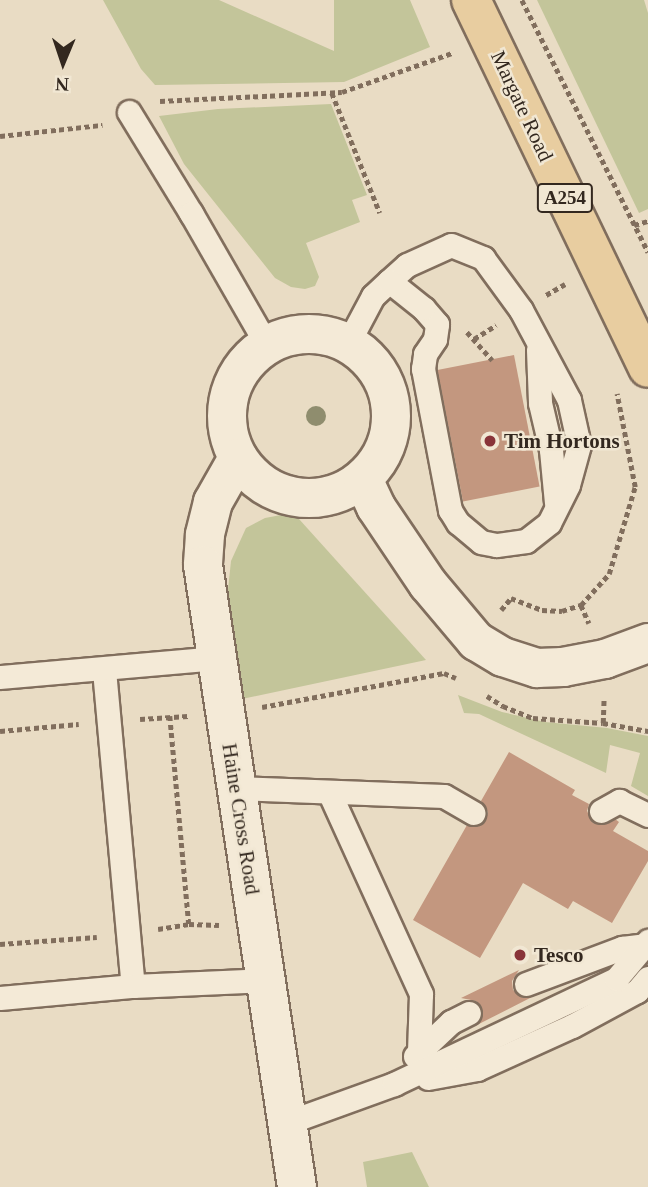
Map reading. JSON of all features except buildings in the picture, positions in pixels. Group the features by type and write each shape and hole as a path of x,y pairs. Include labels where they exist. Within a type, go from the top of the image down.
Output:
{"main road":[{"name":"Margate Road","path":"471,0 593,257 648,365"}],"street":[{"path":"321,334 348,343 370,360 386,384 392,412 388,439 379,461 363,479 342,492 319,498 295,497 273,490 253,477 238,458 230,439 226,417 229,396 243,367 267,345 293,335 321,334"},
{"name":"Haine Cross Road","path":"238,458 213,502 205,535 203,565 268,980 297,1187"},
{"path":"363,479 376,507 428,584 476,641 503,657 537,668 563,667 605,659 648,643"}],"lane":[{"path":"120,118 191,213 267,345"},
{"path":"348,343 373,296 389,281 407,265 450,245 483,258 521,310 569,400 579,445 557,510 539,534 512,545 481,542 458,523 450,510 423,369 437,324 423,308 389,281"},
{"path":"0,677 217,658"},
{"path":"104,670 133,986"},
{"path":"236,788 330,794 443,796 474,813"},
{"path":"330,794 421,994 419,1050"},
{"path":"601,811 619,801 648,815"},
{"path":"526,984 622,948 647,943"},
{"path":"289,1122 394,1084 616,979 647,943"},
{"path":"394,1084 477,1069 593,1015 637,991 648,978"},
{"path":"0,998 133,986 268,980"},
{"path":"394,1084 419,1050 451,1021 469,1013"}],"path":[{"path":"522,0 648,252"},
{"path":"150,100 170,103 332,93 452,52"},
{"path":"332,93 380,213"},
{"path":"0,135 120,118"},
{"path":"634,226 648,221"},
{"path":"444,673 457,678"},
{"path":"481,691 503,706 533,718 603,723 648,731"},
{"path":"170,716 189,923"}],"green space":[{"path":"103,0 219,0 334,51 334,0 410,0 430,47 344,82 155,85 141,69"},
{"path":"537,0 644,0 648,13 648,209 639,213"},
{"path":"331,104 367,195 352,200 360,222 306,243 319,277 315,286 305,289 291,287 275,278 184,164 159,116 218,109"},
{"path":"281,515 299,519 426,660 237,700 226,609 231,561 246,528 265,518"},
{"path":"458,695 502,712 545,722 607,728 648,736 648,796 631,786 640,753 610,745 606,773 479,714 464,713"},
{"path":"412,1152 429,1187 367,1187 363,1162"}],"place":[{"name":"Tim Hortons","path":"490,441"},
{"name":"Tesco","path":"520,955"}]}
